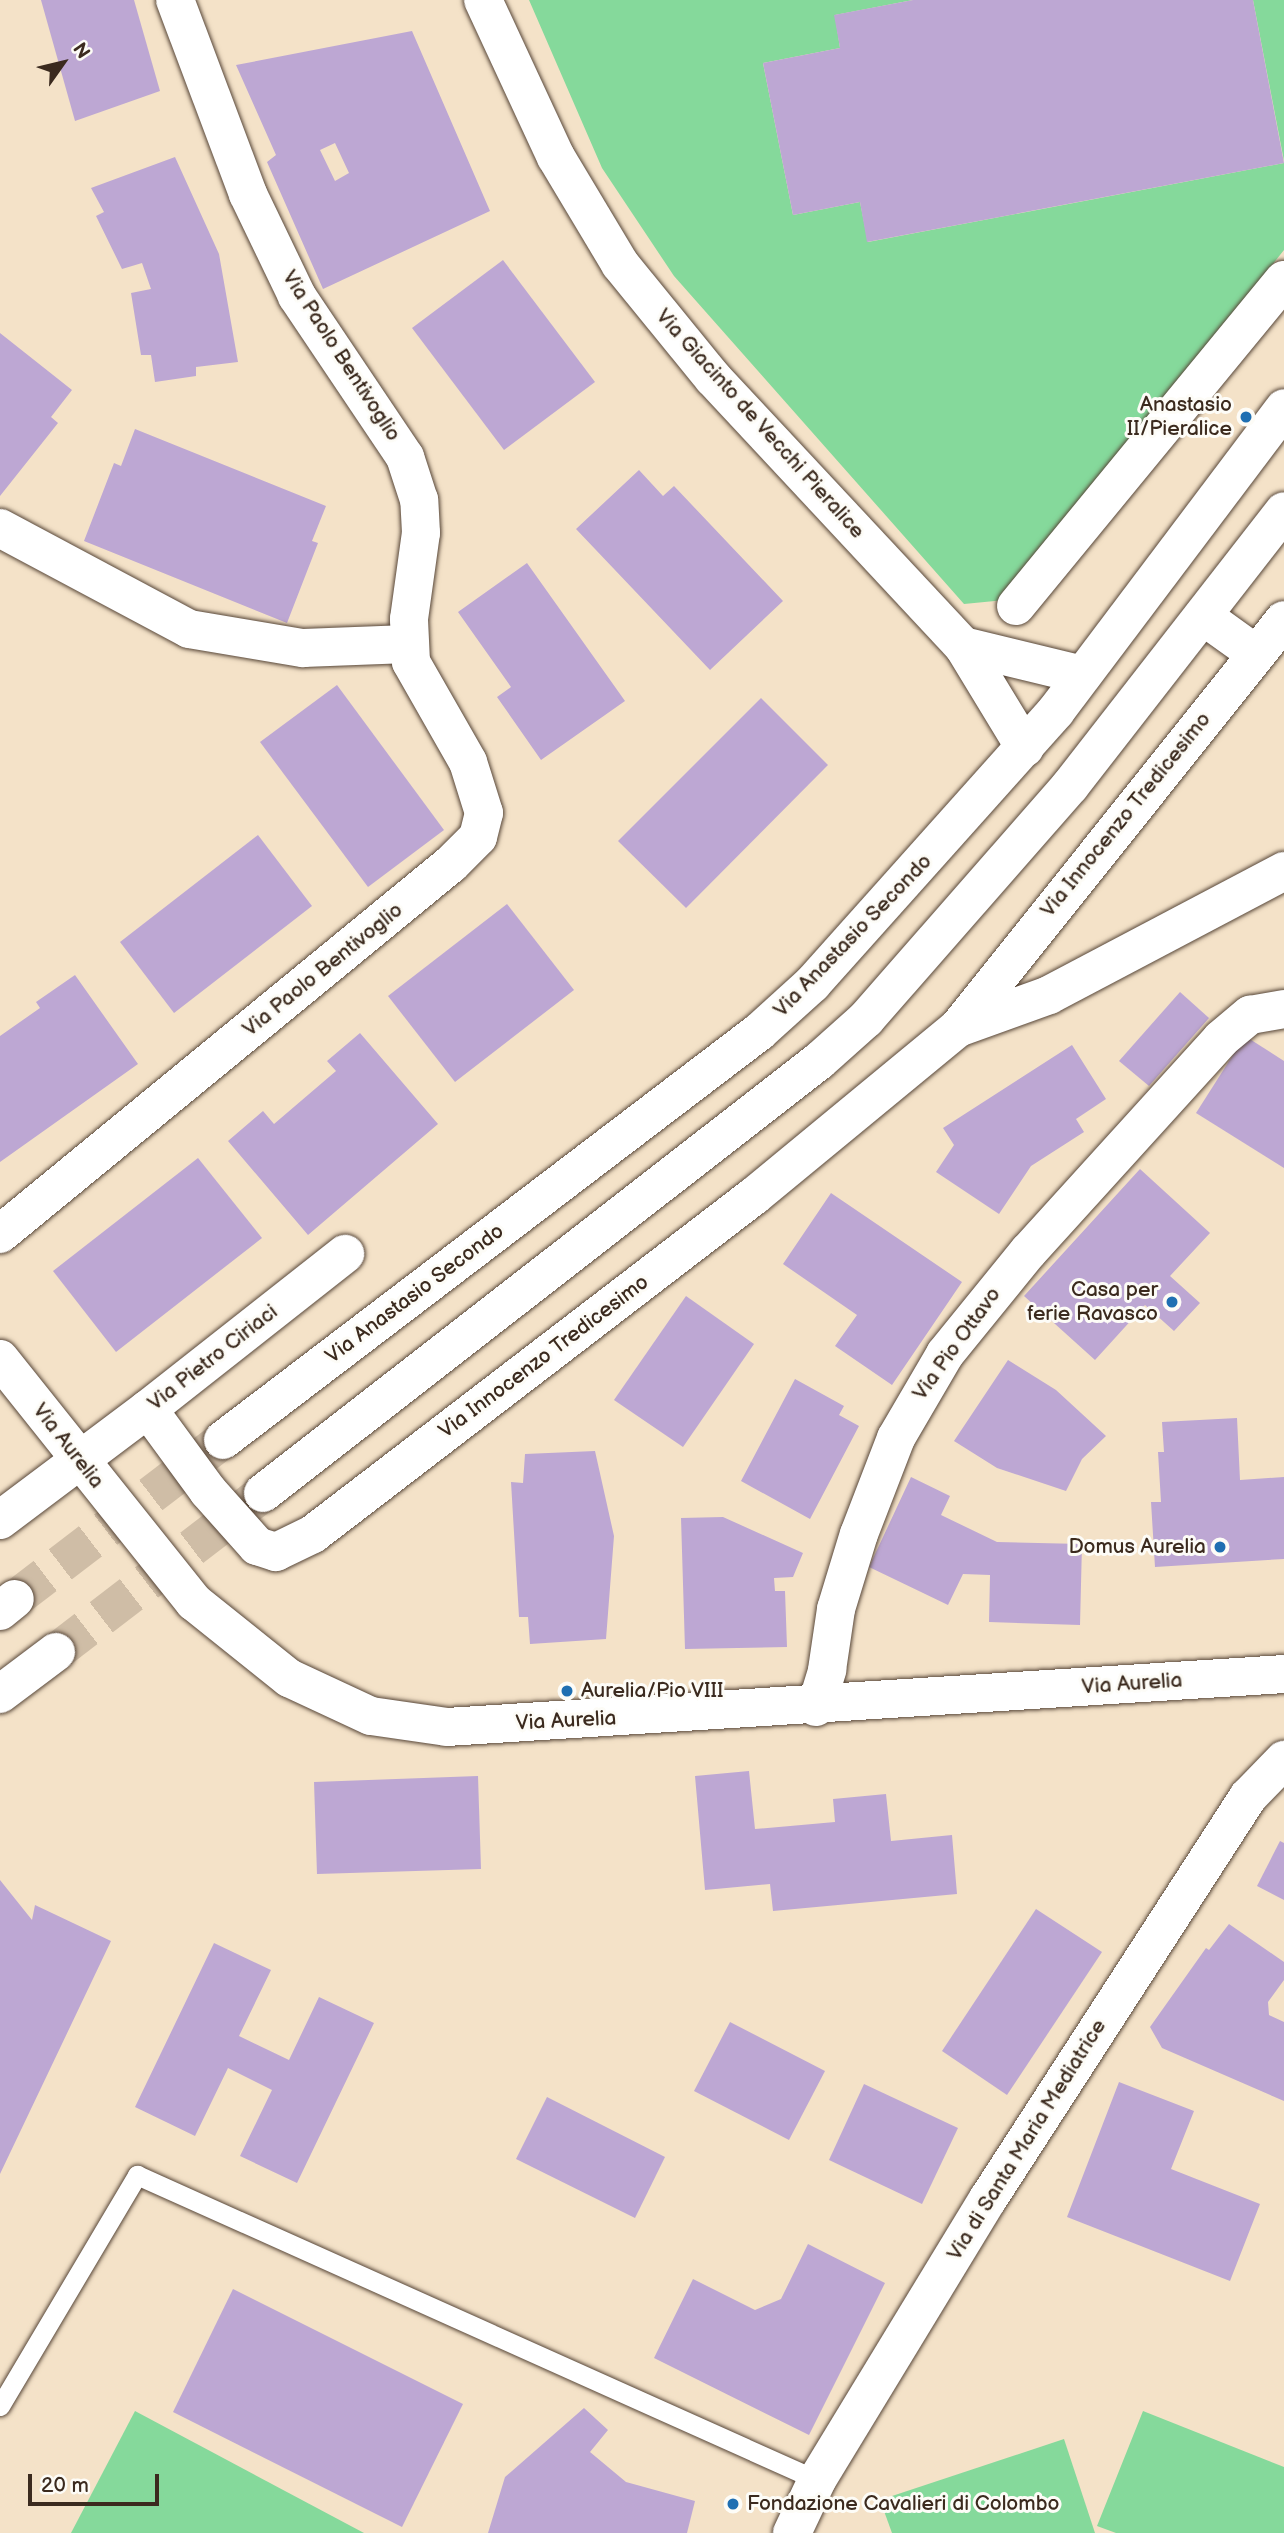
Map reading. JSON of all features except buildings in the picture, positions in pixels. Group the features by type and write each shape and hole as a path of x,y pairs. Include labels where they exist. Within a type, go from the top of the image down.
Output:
{"street":[{"name":"Via Paolo Bentivoglio","path":"0,1234 395,912 478,837 484,813 476,780 418,680 408,645 421,533 419,500 405,457 297,296 248,194 175,0"},
{"name":"Via Giacinto de Vecchi Pieralice","path":"483,0 556,157 620,264 713,378 963,646 1025,748"},
{"path":"1016,606 1284,280"},
{"name":"Via Anastasio Secondo","path":"223,1440 784,1011 890,903 1025,748 1284,408"},
{"path":"263,1493 819,1061 866,1019 1061,796 1284,511"},
{"path":"0,528 189,629 303,648 408,645"},
{"name":"Via Innocenzo Tredicesimo","path":"148,1409 247,1537 265,1550 286,1550 313,1535 754,1196 958,1028 1276,632 1203,615"},
{"path":"963,646 1083,675"},
{"name":"Via Innocenzo Tredicesimo","path":"958,1028 1059,991 1284,871"},
{"name":"Via Pio Ottavo","path":"816,1707 827,1670 836,1609 859,1534 901,1427 945,1354 1028,1252 1221,1039 1250,1015 1284,1009"},
{"name":"Via Pietro Ciriaci","path":"0,1520 80,1462 345,1254"},
{"name":"Via Aurelia","path":"0,1359 171,1575 225,1628 289,1678 371,1716 447,1727 816,1707 1284,1674"},
{"path":"0,1693 56,1651"},
{"name":"Via di Santa Maria Mediatrice","path":"792,2533 817,2480 988,2199 1248,1797 1284,1760"}],"lane":[{"path":"0,2406 137,2175 817,2480"}],"green space":[{"path":"529,0 913,0 835,15 840,48 763,63 793,215 860,202 868,242 1284,163 1284,250 1005,600 964,604 674,276 602,168"},
{"path":"1253,0 1284,0 1284,161"},
{"path":"135,2411 364,2533 71,2533"},
{"path":"1143,2411 1284,2467 1284,2533 1116,2533 1097,2526"},
{"path":"1064,2439 1095,2533 892,2533 880,2500"}],"tunnel":[{"path":"15,1599 223,1440"},
{"path":"56,1652 263,1493"}],"place":[{"name":"Anastasio II/Pieralice","path":"1246,417"},
{"name":"Casa per ferie Ravasco","path":"1172,1302"},
{"name":"Domus Aurelia","path":"1220,1547"},
{"name":"Aurelia/Pio VIII","path":"567,1691"},
{"name":"Fondazione Cavalieri di Colombo","path":"733,2504"}]}
